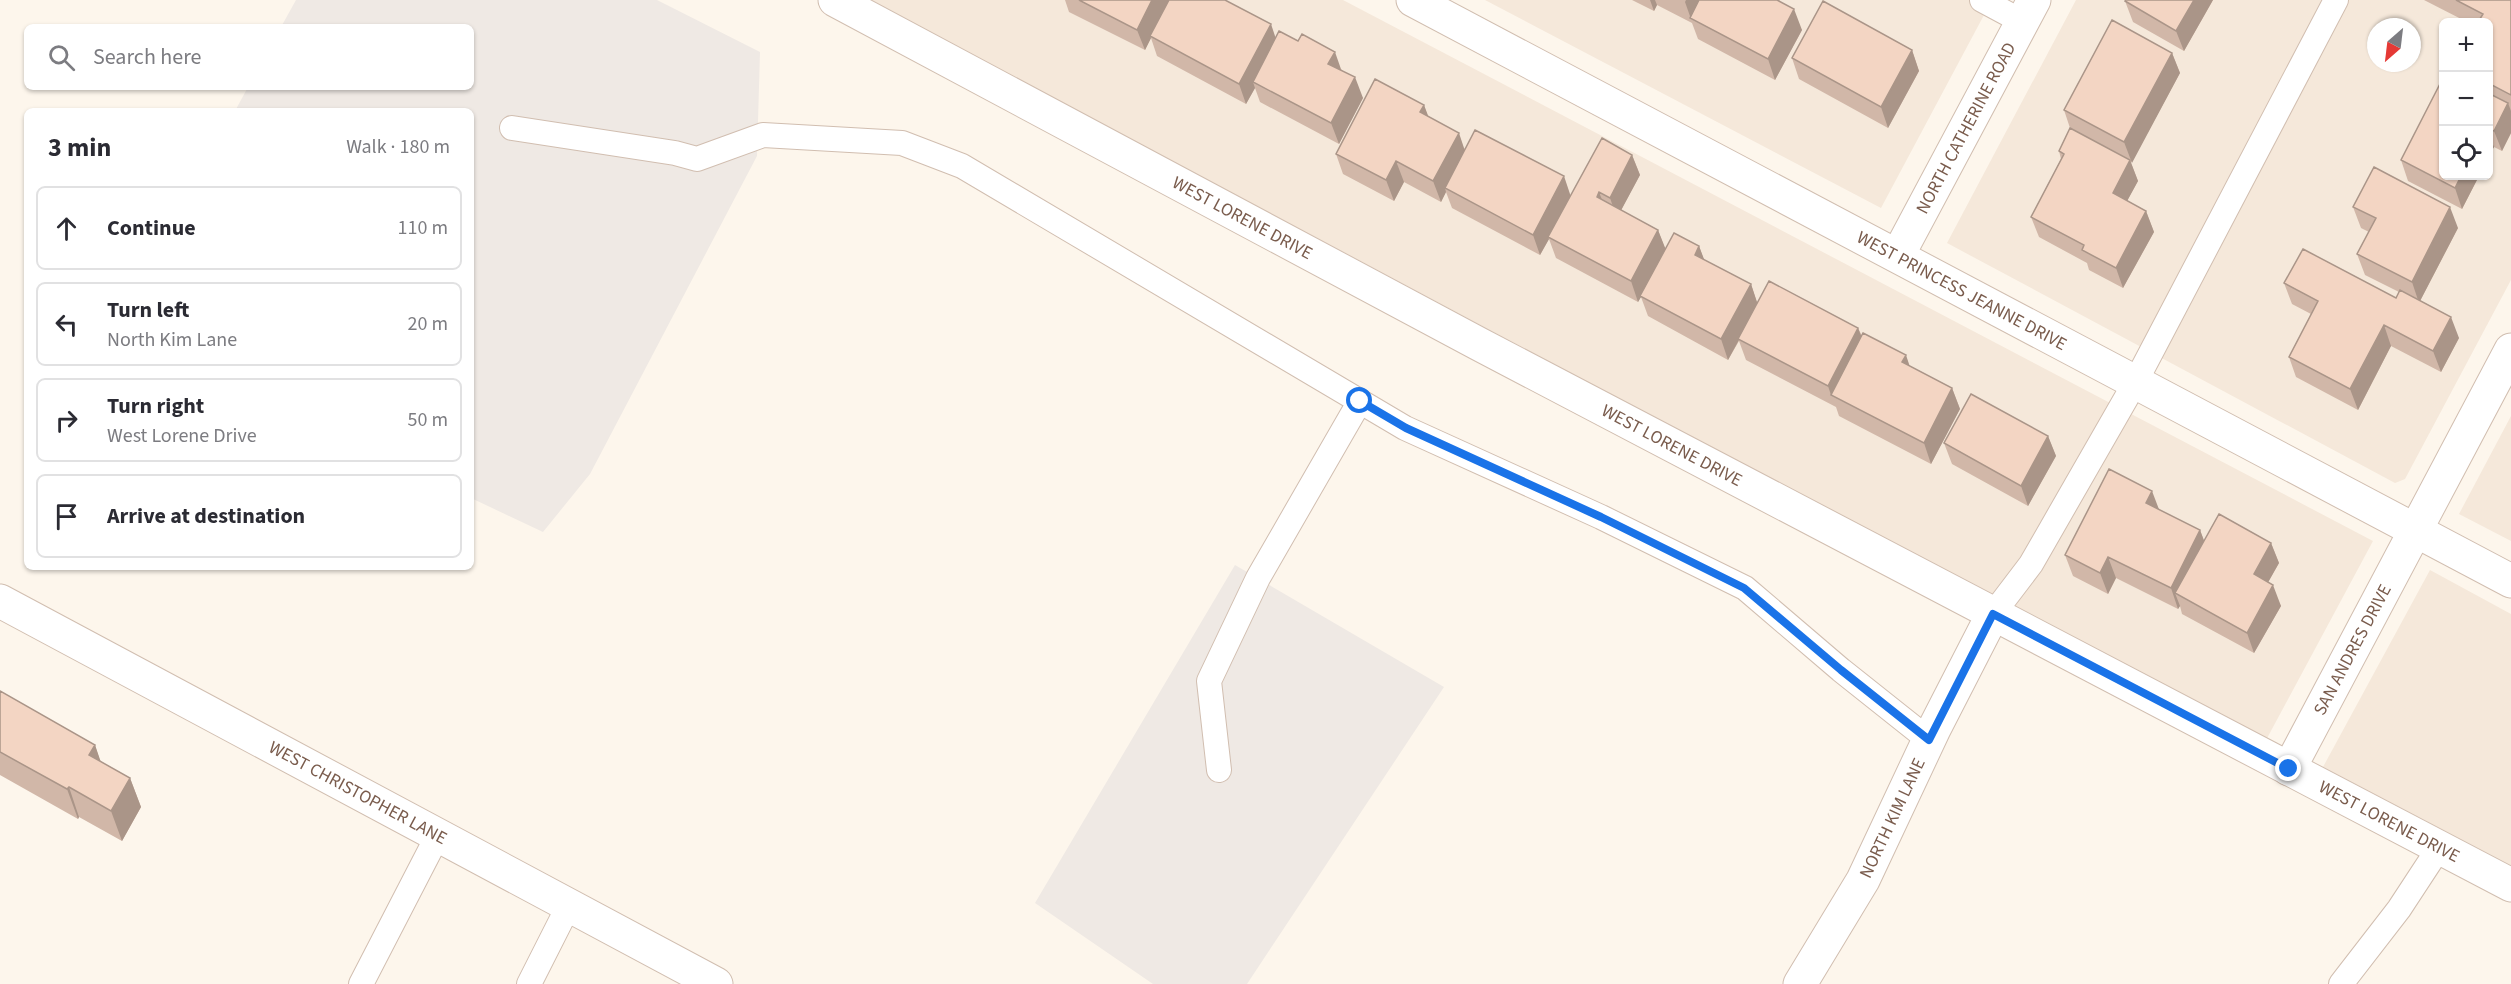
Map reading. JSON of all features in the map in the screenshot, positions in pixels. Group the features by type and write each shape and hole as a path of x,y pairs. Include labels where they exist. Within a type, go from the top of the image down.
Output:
{"street":[{"name":"WEST LORENE DRIVE","path":"835,0 1479,344 2511,885"},
{"name":"WEST PRINCESS JEANNE DRIVE","path":"1413,0 2511,581"},
{"name":"NORTH CATHERINE ROAD","path":"1898,255 2029,11"},
{"name":"SAN ANDRES DRIVE","path":"2289,769 2511,350"},
{"name":"WEST CHRISTOPHER LANE","path":"0,601 716,984"},
{"name":"NORTH KIM LANE","path":"1800,984 1863,880 1929,740 1993,614"}],"lane":[{"path":"1982,0 2029,11"},
{"path":"1993,614 2031,564 2136,381 2336,0"},
{"path":"512,128 675,153 698,159 763,135 902,143 962,166 1406,428 1601,517 1744,588 1929,740"},
{"path":"1219,770 1209,681 1258,578 1360,401"},
{"path":"361,984 438,835"},
{"path":"2341,984 2398,909 2439,848"},
{"path":"529,984 569,905"}],"shaded area":[{"path":"296,0 657,0 760,52 757,156 590,474 543,532 474,499 474,108 237,108 246,90 474,90 474,24 283,24"},
{"path":"869,0 1343,0 2373,541 2265,742"},
{"path":"1485,0 1992,0 1881,208"},
{"path":"2076,0 2511,0 2511,280 2405,479 2395,483 1947,243"},
{"path":"2511,416 2511,541 2459,514"},
{"path":"1235,565 1444,687 1247,984 1153,984 1035,903"},
{"path":"2430,570 2511,614 2511,866 2323,767"}],"building":[{"path":"1079,0 1152,0 1137,30"},
{"path":"1169,0 1225,0 1271,24 1239,84 1150,36"},
{"path":"1699,0 1777,0 1794,9 1768,59 1690,18"},
{"path":"2126,0 2194,0 2176,31"},
{"path":"2456,0 2511,0 2511,95 2493,86 2493,18 2480,18 2483,14"},
{"path":"1823,1 1912,50 1881,107 1792,58"},
{"path":"2112,20 2172,53 2124,142 2064,110"},
{"path":"1279,31 1298,41 1302,34 1335,52 1328,64 1355,77 1331,123 1253,82"},
{"path":"1375,79 1424,105 1420,112 1459,133 1433,181 1396,161 1386,180 1336,154"},
{"path":"2439,86 2439,180 2401,160"},
{"path":"2493,96 2508,103 2493,130"},
{"path":"2070,128 2130,160 2113,193 2146,211 2116,268 2082,250 2084,245 2031,217 2064,154 2059,151"},
{"path":"1475,130 1564,176 1533,235 1445,188"},
{"path":"1602,138 1632,155 1610,198 1599,192 1597,197 1658,230 1631,281 1548,237"},
{"path":"2374,167 2450,207 2412,282 2357,254 2376,218 2353,207"},
{"path":"2440,180 2459,180 2455,188"},
{"path":"1674,233 1699,246 1695,255 1751,284 1721,339 1640,296"},
{"path":"2303,249 2396,298 2400,290 2451,317 2433,351 2384,325 2350,389 2289,357 2318,301 2284,283"},
{"path":"1769,281 1858,328 1828,386 1738,339"},
{"path":"1863,333 1906,355 1902,362 1952,388 1924,443 1831,395"},
{"path":"1971,394 2048,436 2021,486 1944,443"},
{"path":"2109,469 2152,491 2146,503 2200,530 2171,588 2108,557 2100,573 2065,555"},
{"path":"2219,514 2271,543 2254,574 2273,585 2247,633 2175,593"},
{"path":"0,691 95,745 89,755 130,778 111,811 0,752"}],"route":[{"path":"1360,401 1406,428 1601,517 1744,588 1929,740 1993,614 2289,769"}]}
